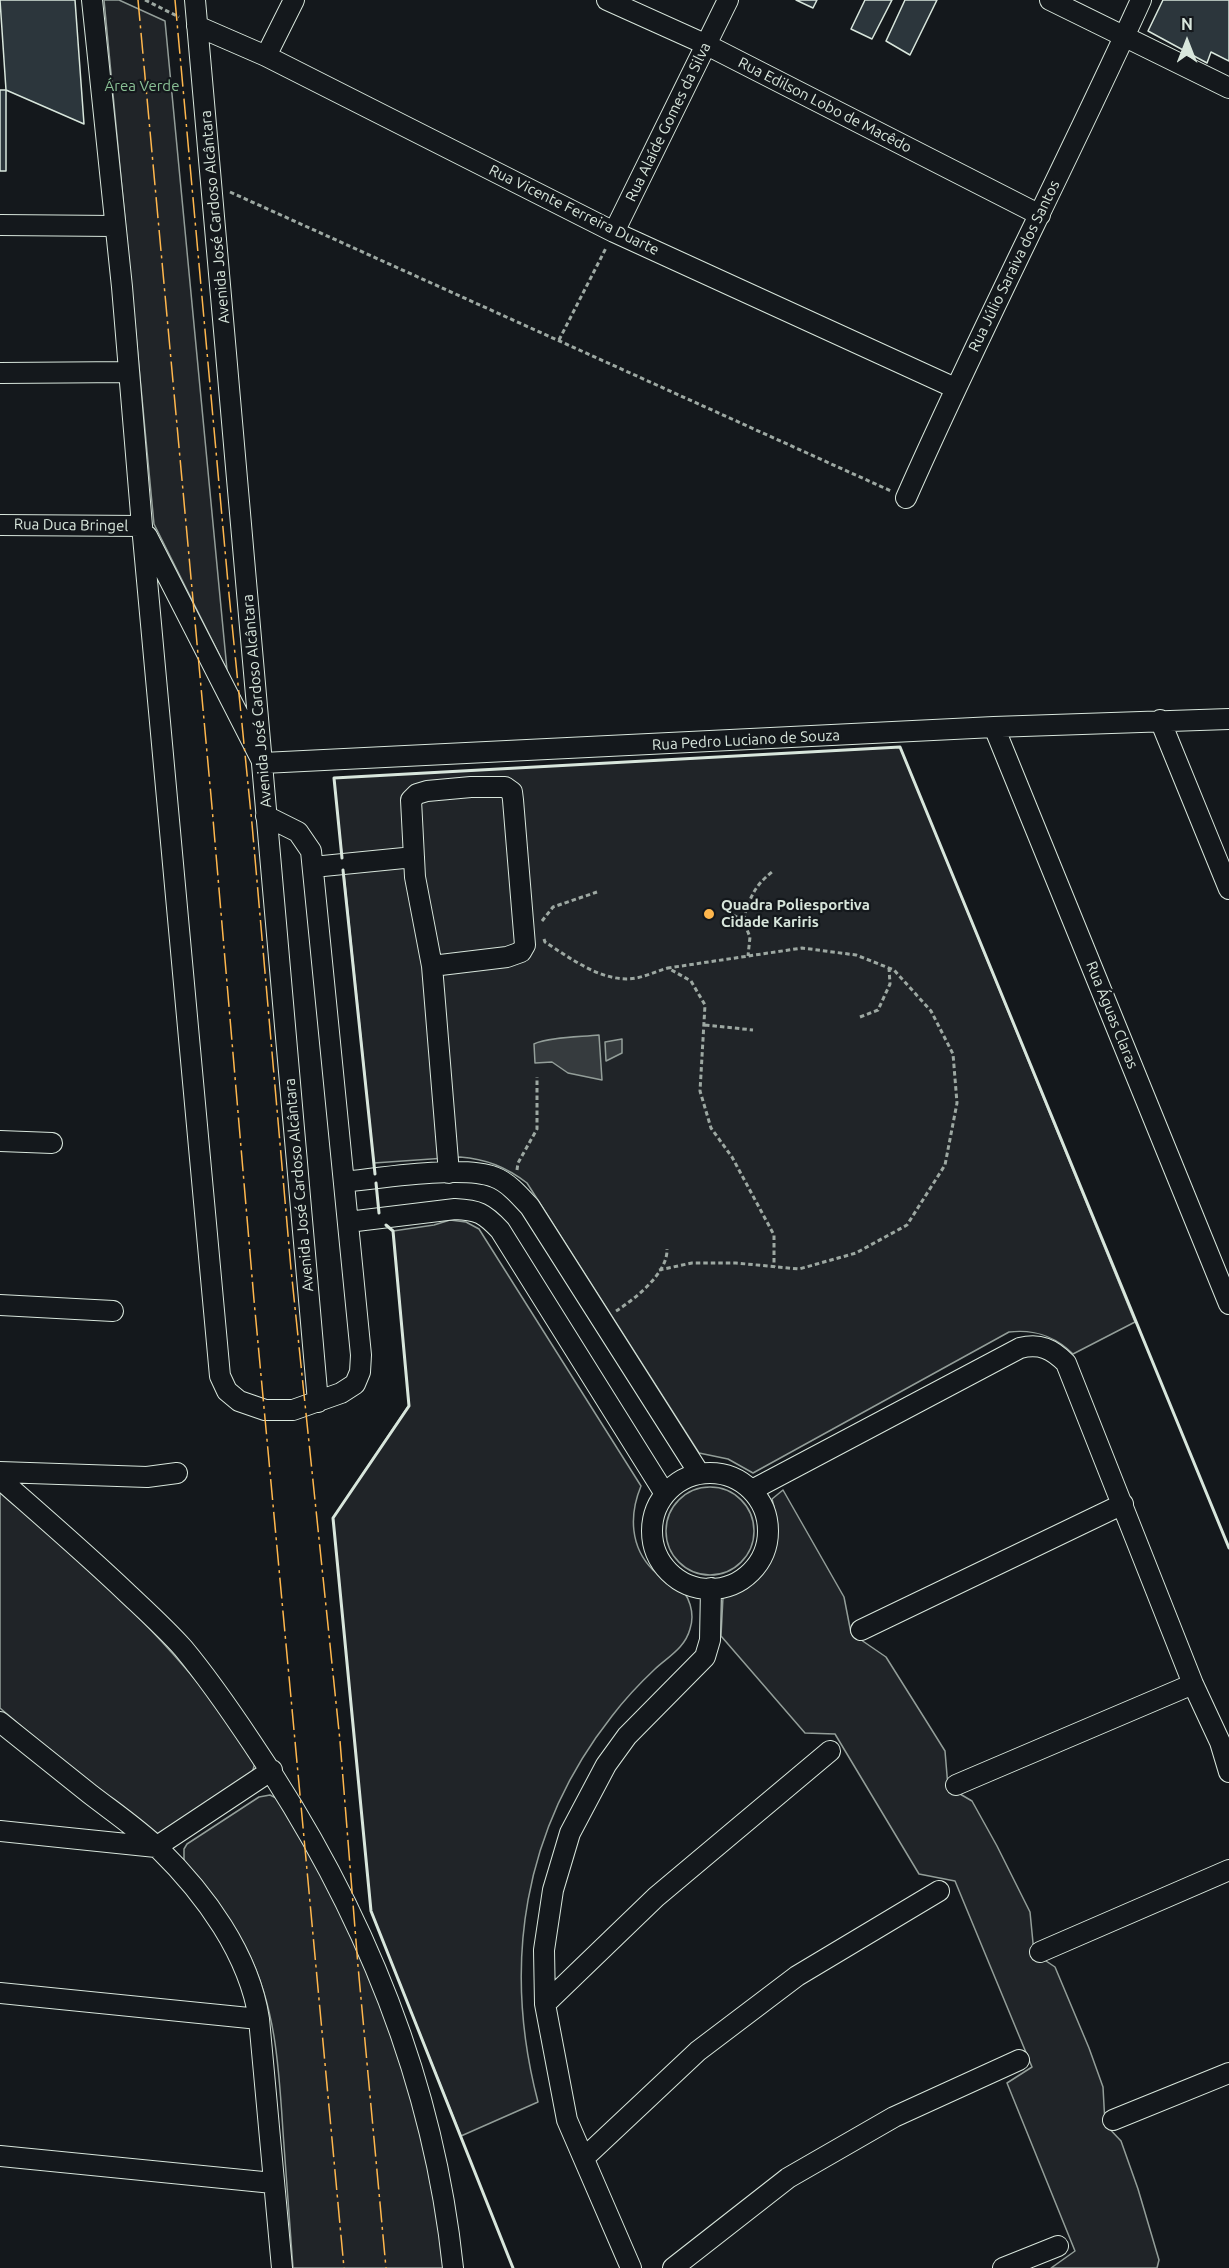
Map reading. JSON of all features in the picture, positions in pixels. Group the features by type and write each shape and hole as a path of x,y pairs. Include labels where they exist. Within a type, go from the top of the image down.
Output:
{"street":[{"path":"92,0 129,372 141,526 220,1376 227,1391 239,1401 265,1410 293,1410 341,1393 355,1384 360,1372 361,1355 311,851 298,832 266,816"},
{"name":"Avenida José Cardoso Alcântara","path":"195,0 318,1402"},
{"path":"266,56 294,0"},
{"name":"Rua Edilson Lobo de Macêdo","path":"607,0 707,45 1040,215"},
{"name":"Rua Alaíde Gomes da Silva","path":"614,232 728,0"},
{"path":"1050,0 1229,88"},
{"name":"Rua Júlio Saraiva dos Santos","path":"906,498 955,388 1040,215 1141,0"},
{"name":"Rua Vicente Ferreira Duarte","path":"197,26 266,56 614,232 955,388"},
{"path":"0,225 114,226"},
{"path":"0,373 129,372"},
{"name":"Rua Duca Bringel","path":"0,525 141,526"},
{"path":"141,526 263,763"},
{"name":"Rua Pedro Luciano de Souza","path":"263,763 994,727 1229,719"},
{"path":"1160,720 1229,889"},
{"name":"Rua Águas Claras","path":"994,727 1229,1304"},
{"path":"432,966 507,957 521,952 525,945 512,792 505,787 427,791 417,794 411,800 414,857 432,966 449,1173"},
{"path":"313,867 414,857"},
{"path":"0,1140 52,1143"},
{"path":"345,1182 449,1173 478,1173 496,1177 513,1190 530,1207 699,1473"},
{"path":"348,1222 455,1209 472,1210 486,1215 500,1230 665,1494"},
{"path":"0,1305 113,1311"},
{"path":"752,1490 1010,1353 1031,1345 1049,1349 1066,1363 1193,1684 1220,1742 1229,1772"},
{"path":"0,1472 147,1477 177,1473"},
{"path":"699,1473 717,1473 736,1478 752,1490 763,1506 768,1525 767,1544 759,1562 746,1576 729,1585 711,1588 692,1586 676,1577 662,1564 654,1547 652,1528 656,1510 665,1494 680,1482 699,1473"},
{"path":"0,1479 116,1583 182,1647 230,1709 272,1770 332,1874 395,2013 408,2052 426,2115 444,2201 453,2268"},
{"path":"861,1630 1123,1504"},
{"path":"631,2268 567,2120 545,2004 544,1950 553,1890 570,1833 606,1765 627,1736 705,1657 710,1640 711,1588"},
{"path":"956,1785 1193,1684"},
{"path":"0,1722 156,1847 181,1873 223,1928 247,1973 255,1996 259,2019 282,2268"},
{"path":"545,2004 656,1897 830,1751"},
{"path":"0,1831 156,1847 272,1770"},
{"path":"1040,1952 1229,1870"},
{"path":"584,2158 698,2051 797,1976 939,1892"},
{"path":"0,1993 259,2019"},
{"path":"673,2268 788,2178 894,2117 1019,2060"},
{"path":"1113,2120 1229,2073"},
{"path":"0,2156 273,2183"},
{"path":"1003,2268 1058,2246"}],"path":[{"path":"145,0 197,26"},
{"path":"212,184 906,498"},
{"path":"559,340 614,232"},
{"path":"742,920 759,882 772,872"},
{"path":"540,923 553,907 597,892"},
{"path":"734,915 742,920 750,937 747,956"},
{"path":"543,933 545,942 607,976 634,978 668,968 802,948 856,955 894,970 930,1011 953,1054 957,1103 945,1165 907,1225 856,1253 799,1269 736,1263 692,1263 659,1270"},
{"path":"668,968 690,981 705,1005 700,1091 711,1128 732,1157 774,1235 774,1267"},
{"path":"860,1017 878,1010 890,984 889,968"},
{"path":"705,1025 753,1030"},
{"path":"513,1190 518,1162 537,1129 537,1077"},
{"path":"602,1320 636,1298 667,1258 667,1249"}],"green space":[{"name":"Área Verde","path":"104,0 119,0 165,21 227,670 154,524"},
{"path":"900,747 1135,1322 1073,1354 1052,1338 1044,1335 1009,1332 753,1473 728,1459 699,1453 527,1183 495,1165 469,1158 374,1163 334,778"},
{"path":"450,1220 466,1222 479,1229 641,1486 633,1519 636,1541 645,1561 653,1570 685,1594 692,1617 688,1636 684,1642 627,1698 582,1759 558,1805 540,1851 528,1900 522,1949 522,1999 527,2050 538,2102 461,2136 371,1911 333,1518 409,1405 393,1231 434,1225"},
{"path":"701,1487 719,1487 735,1494 747,1506 754,1522 754,1540 747,1556 735,1568 719,1575 701,1575 685,1568 673,1556 666,1540 666,1522 673,1506 685,1494"},
{"path":"0,1489 113,1592 167,1647 216,1706 255,1763 252,1773 159,1834 144,1831 0,1708"},
{"path":"783,1490 844,1597 851,1633 886,1657 945,1751 948,1787 972,1801 1030,1912 1034,1953 1055,1967 1089,2048 1103,2087 1105,2124 1121,2141 1159,2260 1157,2268 1051,2268 1075,2251 1007,2083 1032,2067 955,1881 919,1874 835,1734 805,1733 721,1636 723,1597 751,1581 768,1558 774,1545 776,1531 772,1499"},
{"path":"270,1795 282,1801 366,1962 417,2112 448,2268 293,2268 280,2085 270,2016 257,1972 247,1950 218,1904 184,1861 184,1849 187,1844 259,1797"}],"shaded area":[{"path":"599,1035 602,1080 568,1073 552,1062 535,1063 534,1044 556,1039"},
{"path":"622,1039 622,1053 606,1061 605,1042"}],"building":[{"path":"0,0 75,0 84,124 6,90"},
{"path":"796,0 817,0 813,8"},
{"path":"865,0 892,0 872,39 851,29"},
{"path":"905,0 937,0 910,55 886,41"},
{"path":"1163,0 1229,0 1229,61 1211,52 1207,63 1148,31"},
{"path":"0,90 6,90 6,171 0,171"}],"wall":[{"path":"342,858 334,778 900,747 1229,1548"},
{"path":"343,870 375,1174"},
{"path":"376,1183 379,1213"},
{"path":"386,1225 393,1231 409,1406 333,1518 371,1911 513,2268"}],"power":[{"path":"138,0 212,807 254,1300 344,2268"},
{"path":"175,0 291,1269 340,1741 386,2268"}],"place":[{"name":"Quadra Poliesportiva Cidade Kariris","path":"709,914"}]}
